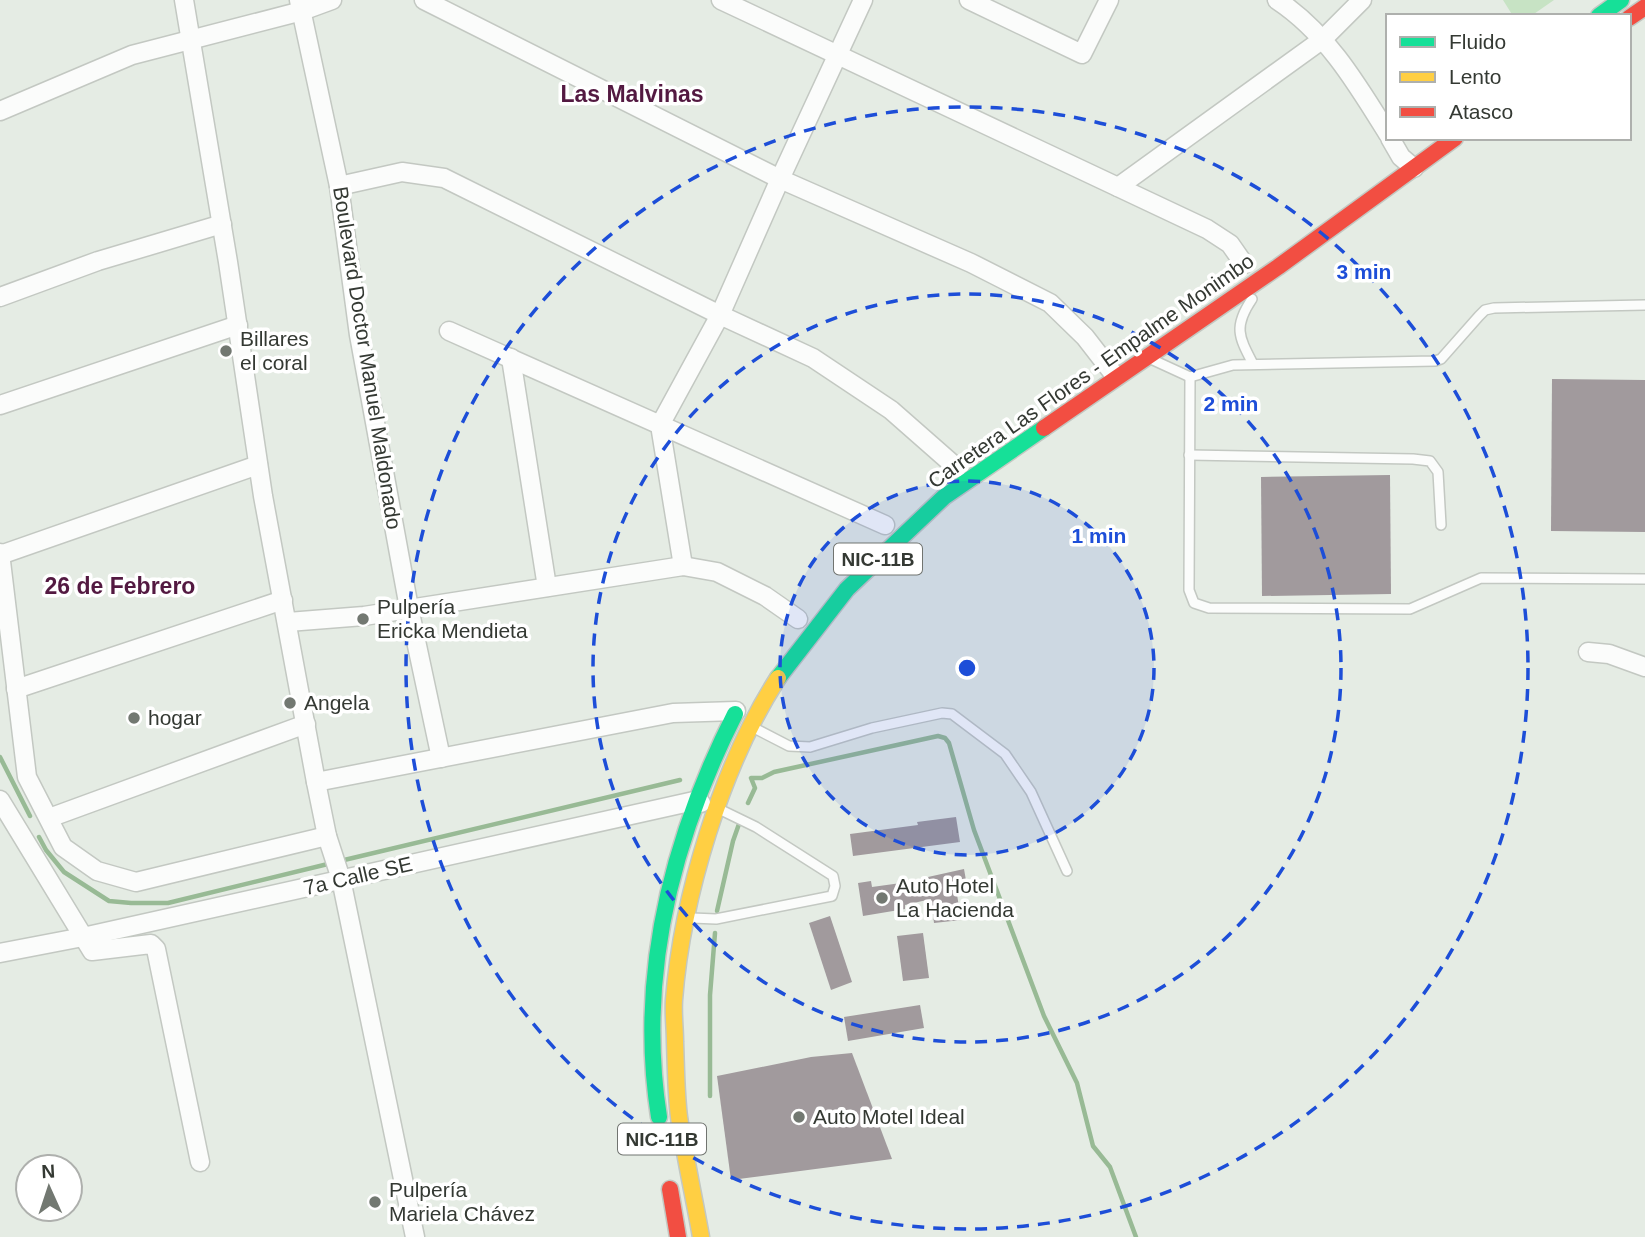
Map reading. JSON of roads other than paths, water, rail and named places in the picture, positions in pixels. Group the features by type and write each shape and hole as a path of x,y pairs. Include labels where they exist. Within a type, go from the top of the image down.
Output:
{"highway":[{"path":"1602,14 1621,0"},
{"name":"Carretera Las Flores - Empalme Monimbo","path":"1402,163 1451,140"},
{"name":"Carretera Las Flores - Empalme Monimbo","path":"701,1237 679,1116 674,1041 674,1001 686,918 716,808 737,755 765,698 786,665 867,568 944,497 1109,366 1145,357 1278,267 1402,163 1418,144"},
{"name":"NIC-11B","path":"661,1136 652,1051 652,1016 668,896 694,801 714,753 740,705"},
{"name":"NIC-11B","path":"667,1174 678,1237"}],"street":[{"path":"184,0 222,223 258,465 316,782 340,876 415,1237"},
{"path":"0,111 132,55 192,41 300,5 332,0"},
{"path":"424,0 780,179 971,263 1050,303 1085,337 1109,366"},
{"path":"721,0 1207,229 1230,244 1244,264"},
{"path":"684,566 660,425 720,315 836,54 863,0"},
{"path":"969,0 989,4 1082,54 1109,0"},
{"path":"1277,0 1323,39 1356,82 1386,131"},
{"path":"1118,187 1323,39 1362,0"},
{"name":"Boulevard Doctor Manuel Maldonado","path":"300,5 339,186 359,335 409,608 441,758"},
{"path":"1391,140 1402,163"},
{"path":"339,186 402,172 444,178 720,315 813,358 891,410 957,468"},
{"path":"0,297 98,261 222,223"},
{"path":"0,405 238,325"},
{"path":"449,331 886,525"},
{"path":"511,358 547,587"},
{"path":"258,465 0,554 27,777 63,847 97,871 136,883 330,843"},
{"path":"288,622 364,616 684,566 718,572 765,596 798,619"},
{"path":"16,689 283,600"},
{"path":"1588,652 1609,654 1645,667"},
{"path":"316,782 673,713 740,705"},
{"path":"49,818 306,724"},
{"path":"0,800 92,951 151,944 156,949 200,1162"},
{"path":"694,801 716,808"},
{"name":"7a Calle SE","path":"0,953 83,937 340,876 694,801"}],"lane":[{"path":"1253,365 1240,339 1240,326 1245,310 1278,267"},
{"path":"1145,357 1190,377 1233,365 1435,361 1441,359 1485,310 1645,305"},
{"path":"1190,377 1189,590 1194,603 1209,608 1410,609 1481,578 1645,579"},
{"path":"1189,455 1430,461 1438,472 1441,525"},
{"path":"751,727 789,746 810,747 872,728 942,713 952,714 1005,754 1031,792 1067,871"},
{"path":"686,918 716,919 832,896 835,891 833,876 756,827 716,808"}],"waterway":[{"path":"748,803 755,788 751,778 762,778 774,772 938,736 945,738 949,743 974,830 1044,1016 1077,1083 1093,1146 1110,1167 1136,1237"},
{"path":"0,757 30,816"},
{"path":"340,861 680,780"},
{"path":"717,911 739,824"},
{"path":"39,837 64,872 109,901 131,903 168,903 332,863"},
{"path":"710,1096 710,995 715,933"}],"place":[{"name":"Billares el coral","path":"226,351"},
{"name":"Pulpería Ericka Mendieta","path":"363,619"},
{"name":"Angela","path":"290,703"},
{"name":"hogar","path":"134,718"},
{"name":"Auto Hotel La Hacienda","path":"882,898"},
{"name":"Auto Motel Ideal","path":"799,1117"},
{"name":"Pulpería Mariela Chávez","path":"375,1202"}],"district":[{"name":"Las Malvinas","path":"632,94"},
{"name":"26 de Febrero","path":"120,586"}]}
